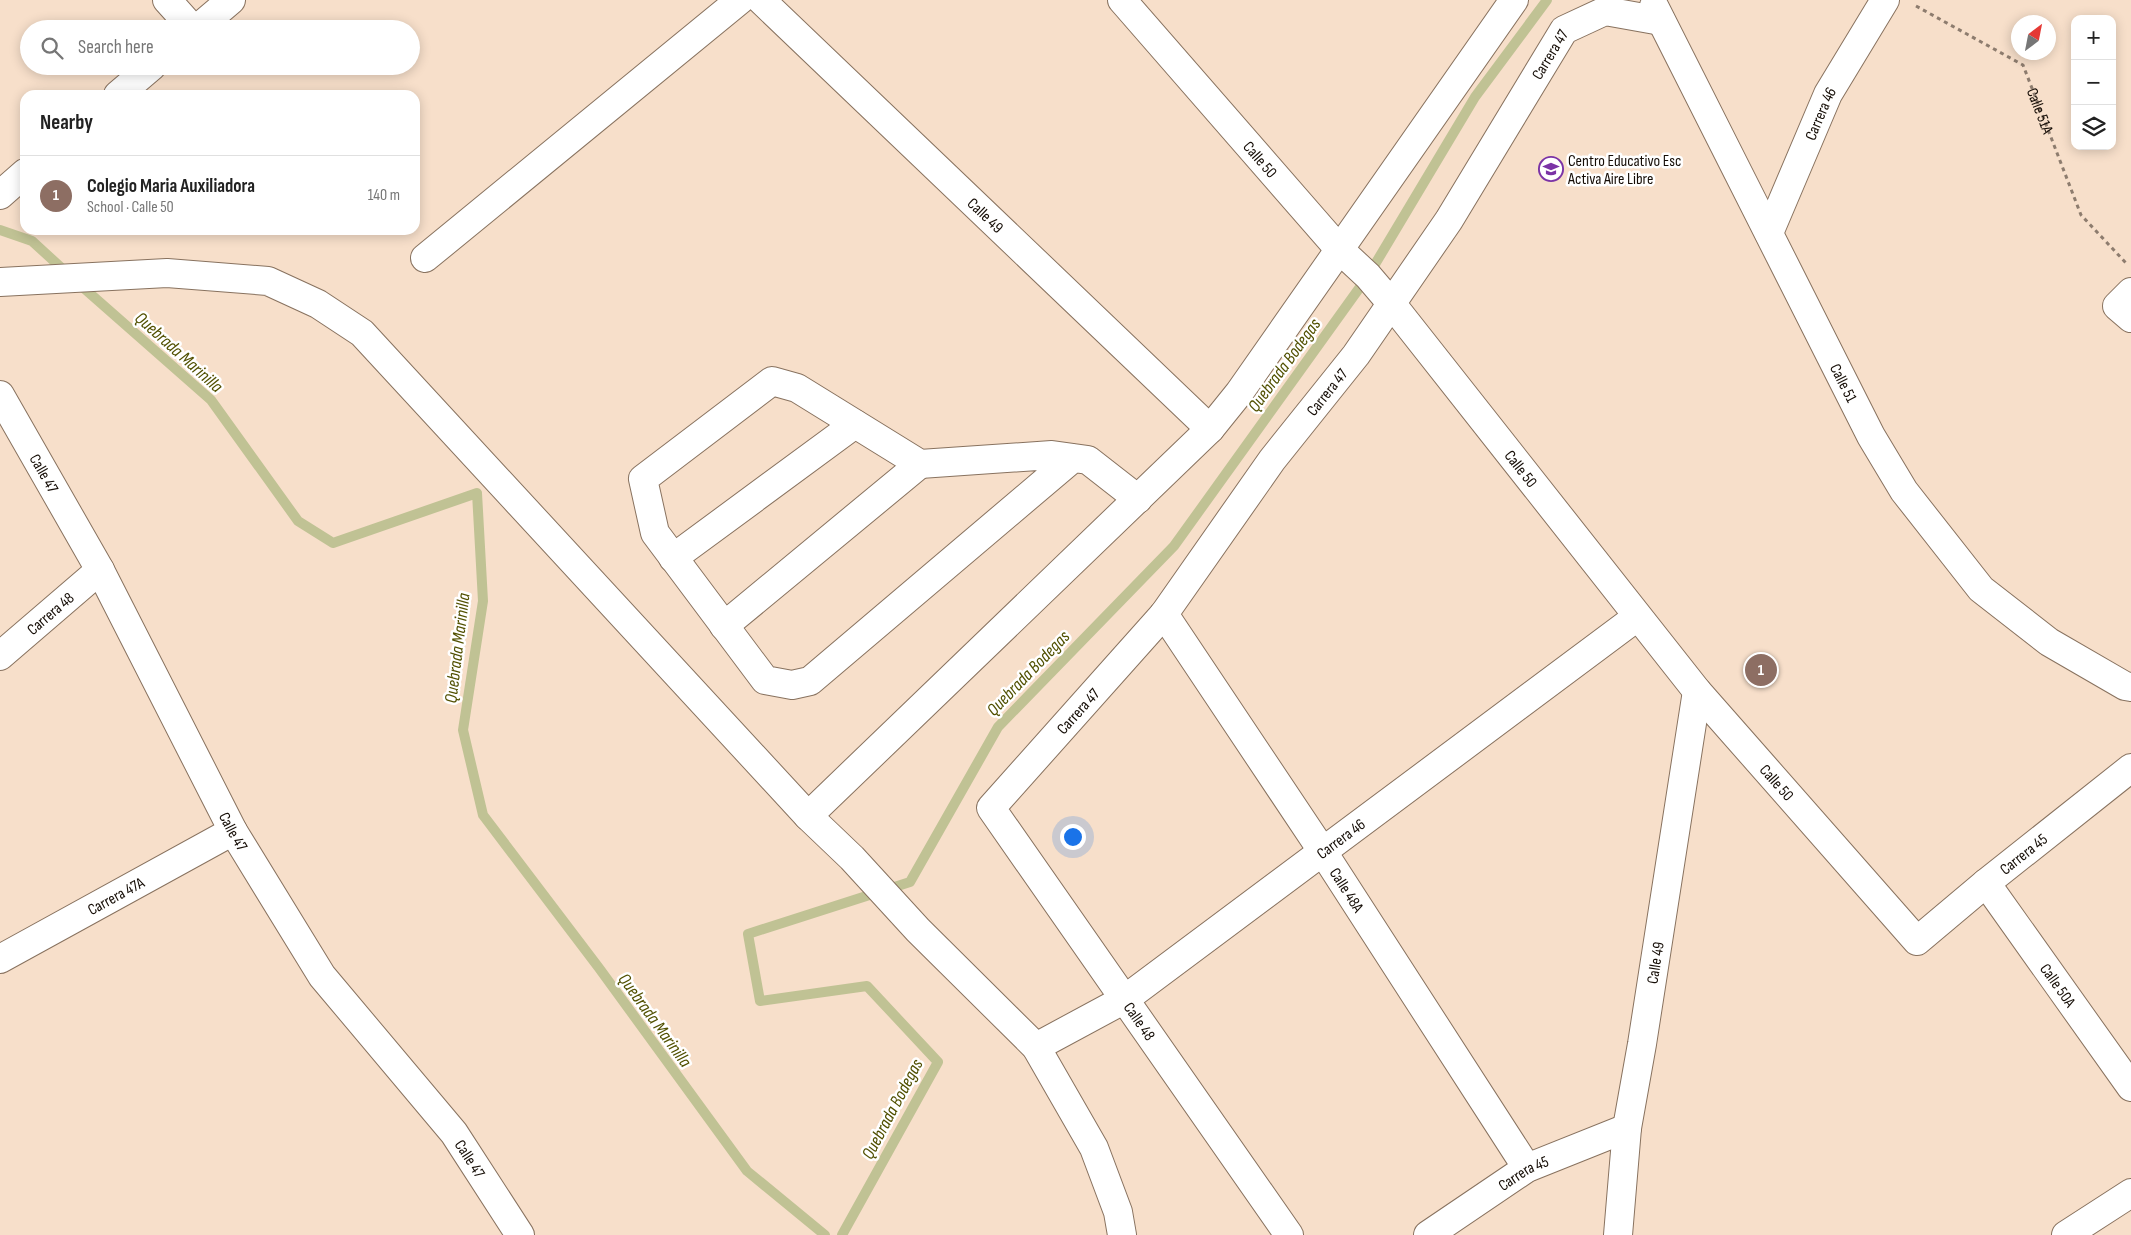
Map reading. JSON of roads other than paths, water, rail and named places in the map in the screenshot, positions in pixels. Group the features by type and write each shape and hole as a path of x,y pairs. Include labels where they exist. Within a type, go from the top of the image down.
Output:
{"street":[{"path":"167,0 185,20"},
{"path":"207,20 230,0"},
{"path":"425,258 740,0"},
{"name":"Calle 49","path":"761,0 1210,429"},
{"name":"Calle 50","path":"1122,0 1340,249 1391,302 1697,691 1917,941"},
{"path":"808,816 1210,429 1238,393 1514,0"},
{"name":"Carrera 46","path":"1769,233 1828,94 1885,0"},
{"name":"Calle 51","path":"1656,10 1880,452 1904,491 1981,590 2049,642 2131,687"},
{"name":"Carrera 47","path":"991,808 1164,614 1272,460 1356,355 1449,220 1564,30 1605,11 1656,10"},
{"path":"124,90 141,75"},
{"path":"8,282 167,273 268,281 318,304 362,333 808,816 852,858 918,930 1036,1047 1094,1148 1120,1223"},
{"path":"920,464 796,388 772,381 643,479 655,533 765,680 792,686 810,681 1073,458"},
{"name":"Calle 47","path":"0,395 100,570 233,831 322,976 454,1134 520,1235"},
{"path":"673,558 855,424"},
{"path":"724,626 920,464 1052,454 1088,460 1138,499"},
{"name":"Carrera 48","path":"0,656 100,570"},
{"name":"Calle 48A","path":"1164,614 1323,852 1527,1168"},
{"name":"Carrera 46","path":"1036,1047 1125,1000 1637,617"},
{"name":"Calle 49","path":"1618,1235 1627,1128 1644,1034 1697,691"},
{"name":"Carrera 45","path":"1917,941 1986,883 2131,768"},
{"name":"Calle 48","path":"991,808 1289,1235"},
{"name":"Carrera 47A","path":"0,958 233,831"},
{"name":"Calle 50A","path":"1986,883 2131,1087"},
{"name":"Carrera 45","path":"1428,1235 1527,1168 1627,1128"},
{"path":"2066,1235 2131,1194"}],"waterway":[{"name":"Quebrada Bodegas","path":"842,1235 938,1062 867,986 760,1001 748,934 910,882 998,727 1174,546 1368,276 1475,97 1547,0"},
{"name":"Quebrada Marinilla","path":"0,230 32,241 67,273"},
{"name":"Quebrada Marinilla","path":"78,283 211,400 298,521 333,543 477,493 483,601 463,730 483,815 599,968 747,1171 825,1235"}],"place":[{"name":"Centro Educativo Esc Activa Aire Libre","path":"1551,169"},
{"name":"Colegio Maria Auxiliadora","path":"1761,670"}]}
